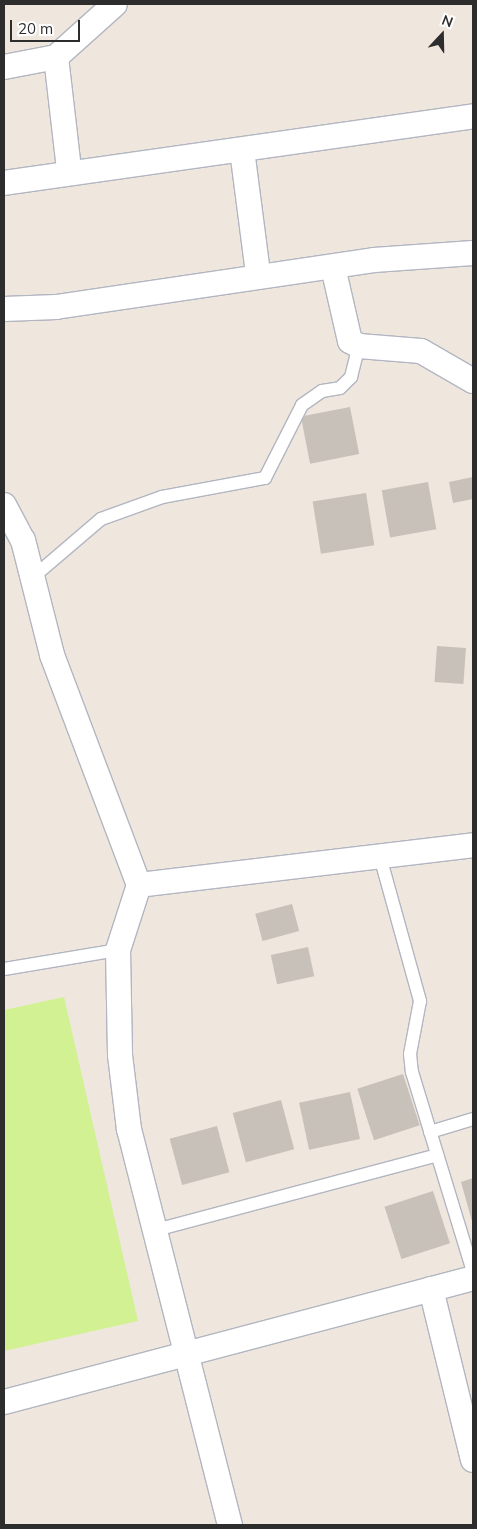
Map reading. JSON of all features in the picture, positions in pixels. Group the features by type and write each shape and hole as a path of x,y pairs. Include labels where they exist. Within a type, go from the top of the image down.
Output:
{"street":[{"path":"4,67 56,57 115,4"},
{"path":"56,57 70,170"},
{"path":"4,182 70,170 242,150 473,116"},
{"path":"242,150 258,274"},
{"path":"4,309 56,307 258,274 473,253"},
{"path":"333,267 344,329 359,346 421,351 473,381"},
{"path":"4,505 23,540 52,655 139,885 118,950 120,1055 129,1128 190,1356 230,1525"},
{"path":"139,885 379,854 473,845"},
{"path":"4,1402 190,1356 473,1278"},
{"path":"430,1289 473,1460"}],"lane":[{"path":"32,578 101,519 162,497 265,478 302,405 322,391 340,388 351,377 359,346"},
{"path":"379,854 420,1001 410,1054 430,1132 473,1271"},
{"path":"4,968 118,950"},
{"path":"430,1132 473,1119"},
{"path":"156,1230 437,1154"}],"green space":[{"path":"64,997 138,1321 4,1351 4,1010"}],"building":[{"path":"350,407 359,454 310,464 301,417"},
{"path":"473,477 473,499 453,503 449,482"},
{"path":"428,482 436,529 390,537 382,490"},
{"path":"366,493 374,545 321,554 313,501"},
{"path":"437,646 466,648 463,684 434,682"},
{"path":"292,904 299,931 263,941 255,914"},
{"path":"308,947 314,976 277,984 271,955"},
{"path":"403,1074 420,1125 374,1140 357,1089"},
{"path":"350,1092 360,1139 309,1150 299,1103"},
{"path":"281,1100 294,1149 246,1162 233,1113"},
{"path":"217,1126 229,1172 182,1185 170,1139"},
{"path":"473,1178 473,1225 461,1182"},
{"path":"433,1191 450,1243 401,1259 384,1207"}]}
